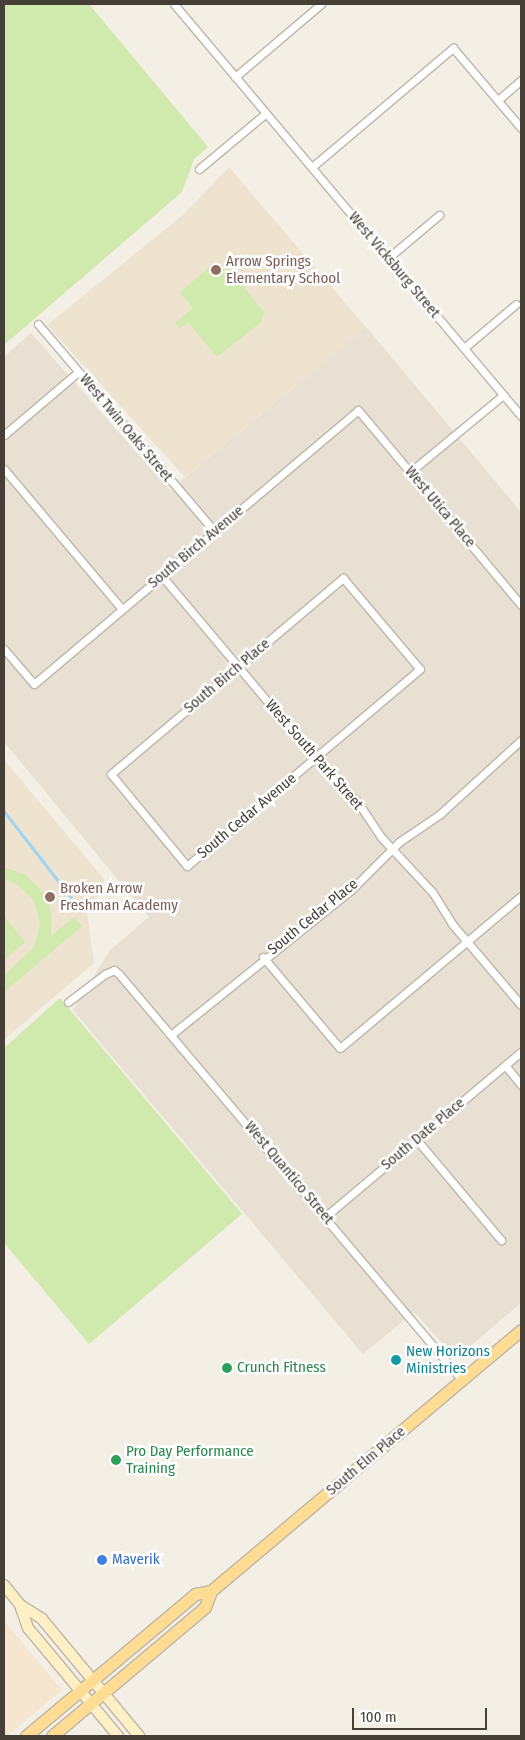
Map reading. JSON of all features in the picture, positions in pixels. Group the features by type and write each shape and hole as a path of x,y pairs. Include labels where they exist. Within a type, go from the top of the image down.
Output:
{"main road":[{"name":"South Elm Place","path":"52,1736 205,1607 211,1591 521,1330"},
{"path":"4,1586 20,1605 42,1619 102,1694 139,1736"},
{"name":"South Elm Place","path":"26,1736 195,1594 211,1591"},
{"path":"20,1605 28,1628 118,1736"}],"street":[{"name":"West Vicksburg Street","path":"174,4 521,416"},
{"path":"235,77 321,4"},
{"path":"312,168 454,48 521,128"},
{"path":"498,100 521,80"},
{"path":"199,169 266,113"},
{"path":"388,258 439,215"},
{"path":"464,348 516,304"},
{"name":"West Twin Oaks Street","path":"38,324 214,531"},
{"path":"4,435 78,372"},
{"path":"410,472 503,395"},
{"name":"South Birch Avenue","path":"4,648 34,684 358,410"},
{"name":"West Utica Place","path":"358,410 521,605"},
{"path":"4,470 122,609"},
{"name":"West South Park Street","path":"162,575 315,758 357,801 391,850 433,893 468,942 521,1005"},
{"name":"South Birch Place","path":"187,866 111,774 343,578 420,669"},
{"name":"South Cedar Avenue","path":"187,866 420,669"},
{"name":"South Cedar Place","path":"172,1034 263,957 351,890 391,850 440,814 521,740"},
{"path":"263,957 340,1048 521,896"},
{"name":"West Quantico Street","path":"68,1002 114,970 172,1034 462,1380"},
{"name":"South Date Place","path":"326,1216 521,1052"},
{"path":"505,1065 521,1085"},
{"path":"416,1140 500,1240"}],"shaded area":[{"name":"Arrow Springs Elementary School","path":"229,167 366,327 185,477 47,325 183,215"},
{"path":"366,327 521,512 521,1303 456,1358 414,1312 363,1354 73,1010 110,950 149,917 4,742 4,357 31,333 170,490"},
{"name":"Broken Arrow Freshman Academy","path":"4,760 105,880 87,913 94,963 4,1040"},
{"path":"4,1621 62,1690 7,1736 4,1736"}],"green space":[{"path":"4,4 89,4 208,147 194,159 182,192 4,345"},
{"path":"213,264 228,267 264,312 260,323 217,357 188,322 180,329 175,323 193,308 180,292"},
{"path":"4,867 26,875 44,894 51,911 51,936 74,917 82,926 4,992 4,976 34,947 40,924 34,901 18,885 4,879"},
{"path":"4,916 25,942 4,960"},
{"path":"60,998 242,1214 89,1344 4,1243 4,1048"}],"waterway":[{"path":"4,811 78,906"}],"place":[{"name":"Arrow Springs Elementary School","path":"216,270"},
{"name":"Broken Arrow Freshman Academy","path":"50,897"},
{"name":"New Horizons Ministries","path":"396,1360"},
{"name":"Crunch Fitness","path":"227,1368"},
{"name":"Pro Day Performance Training","path":"116,1460"},
{"name":"Maverik","path":"102,1560"}]}
